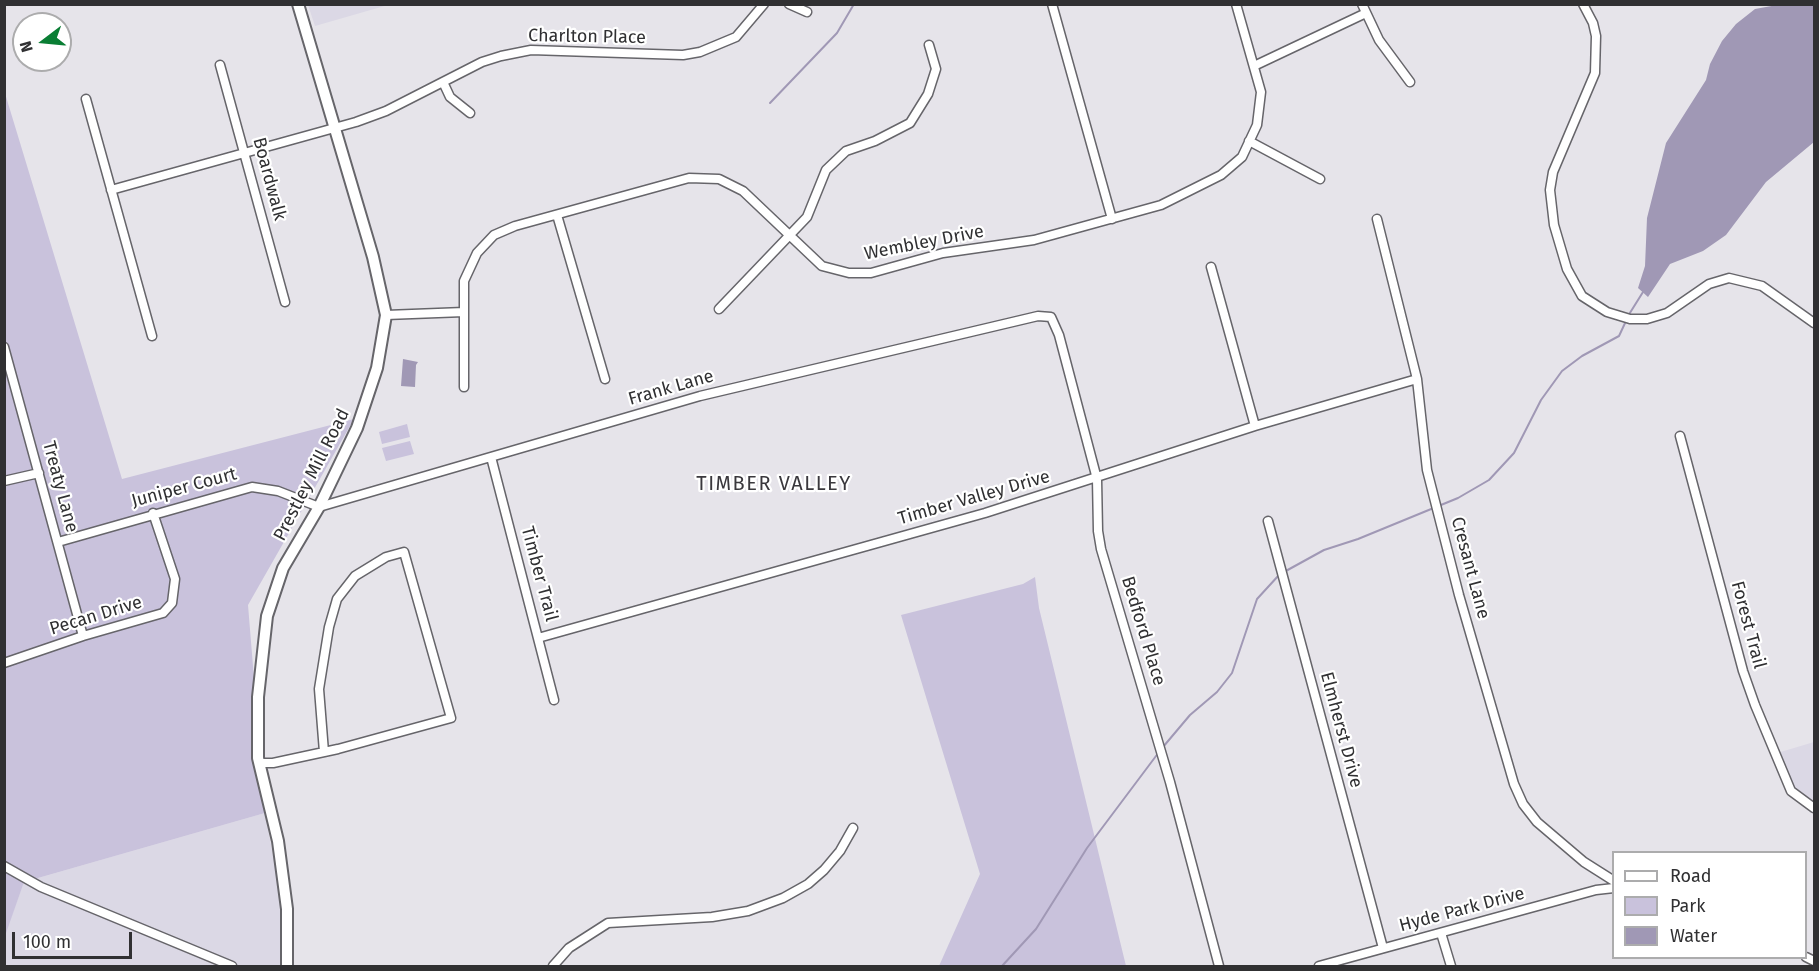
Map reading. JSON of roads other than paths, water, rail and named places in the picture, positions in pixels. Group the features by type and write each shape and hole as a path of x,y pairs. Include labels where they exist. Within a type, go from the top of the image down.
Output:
{"street":[{"name":"Prestley Mill Road","path":"287,966 287,909 278,841 259,763 258,697 267,616 283,568 318,507 357,428 377,368 386,315 373,256 298,4"},
{"name":"Charlton Place","path":"111,190 335,128 386,111 482,62 531,50 683,55 700,52 736,37 764,4"},
{"path":"789,4 807,12"},
{"path":"1052,4 1112,219"},
{"name":"Wembley Drive","path":"464,387 464,280 477,254 494,235 689,178 719,179 743,191 822,266 849,273 871,273 944,254 1034,240 1161,205 1221,175 1242,157 1257,125 1262,92 1236,4"},
{"path":"1362,4 1379,40 1410,81"},
{"path":"1583,4 1593,23 1596,36 1595,73 1552,172 1550,190 1554,225 1567,269 1582,296 1607,312 1629,319 1647,319 1667,313 1709,284 1729,278 1762,286 1815,323"},
{"path":"1254,66 1366,13"},
{"path":"719,309 807,218 826,170 846,151 875,141 910,123 928,94 936,69 929,45"},
{"name":"Boardwalk","path":"220,65 285,302"},
{"path":"442,82 450,97 470,113"},
{"path":"86,99 152,336"},
{"path":"1250,141 1320,179"},
{"path":"557,215 604,379"},
{"name":"Cresant Lane","path":"1377,219 1417,379 1419,421 1427,470 1514,784 1523,804 1537,822 1584,862 1612,880"},
{"path":"1211,267 1255,426"},
{"path":"386,315 464,312"},
{"name":"Frank Lane","path":"318,507 700,396 1038,316"},
{"name":"Bedford Place","path":"1038,316 1051,317 1059,334 1096,479 1101,549 1170,782 1219,966"},
{"name":"Treaty Lane","path":"4,346 83,636"},
{"name":"Timber Valley Drive","path":"538,638 985,513 1255,426 1417,379"},
{"name":"Forest Trail","path":"1680,436 1743,671 1755,705 1791,791 1815,808"},
{"name":"Timber Trail","path":"491,457 554,700"},
{"path":"4,481 39,473"},
{"name":"Juniper Court","path":"58,542 153,513 252,487 279,491 318,507"},
{"name":"Pecan Drive","path":"4,663 83,636 163,614 172,603 175,579 153,513"},
{"name":"Elmherst Drive","path":"1268,521 1383,948"},
{"path":"259,763 324,752 451,718 404,552 386,557 355,576 337,599 329,627 319,689 324,752"},
{"path":"553,966 568,948 608,923 712,918 748,911 783,898 808,884 824,870 840,850 853,828"},
{"path":"4,866 41,887 232,966"},
{"name":"Hyde Park Drive","path":"1319,966 1596,890 1612,888"},
{"path":"1441,933 1451,966"}],"water":[{"path":"1777,5 1814,5 1814,142 1766,182 1726,235 1703,251 1670,264 1648,297 1638,288 1645,266 1647,218 1666,143 1706,80 1710,64 1722,41 1736,24 1755,9"},
{"path":"403,359 418,362 415,387 401,386"}],"waterway":[{"path":"770,103 837,33 854,4"},
{"path":"1628,316 1643,292"},
{"path":"1284,572 1324,550 1358,539 1458,498 1489,480 1514,453 1541,400 1562,371 1582,356 1619,336 1626,321"},
{"path":"1163,747 1190,715 1217,692 1232,673 1257,599 1279,575"},
{"path":"1002,966 1036,929 1087,848 1159,752"}],"district":[{"name":"TIMBER VALLEY","path":"774,484"}]}
